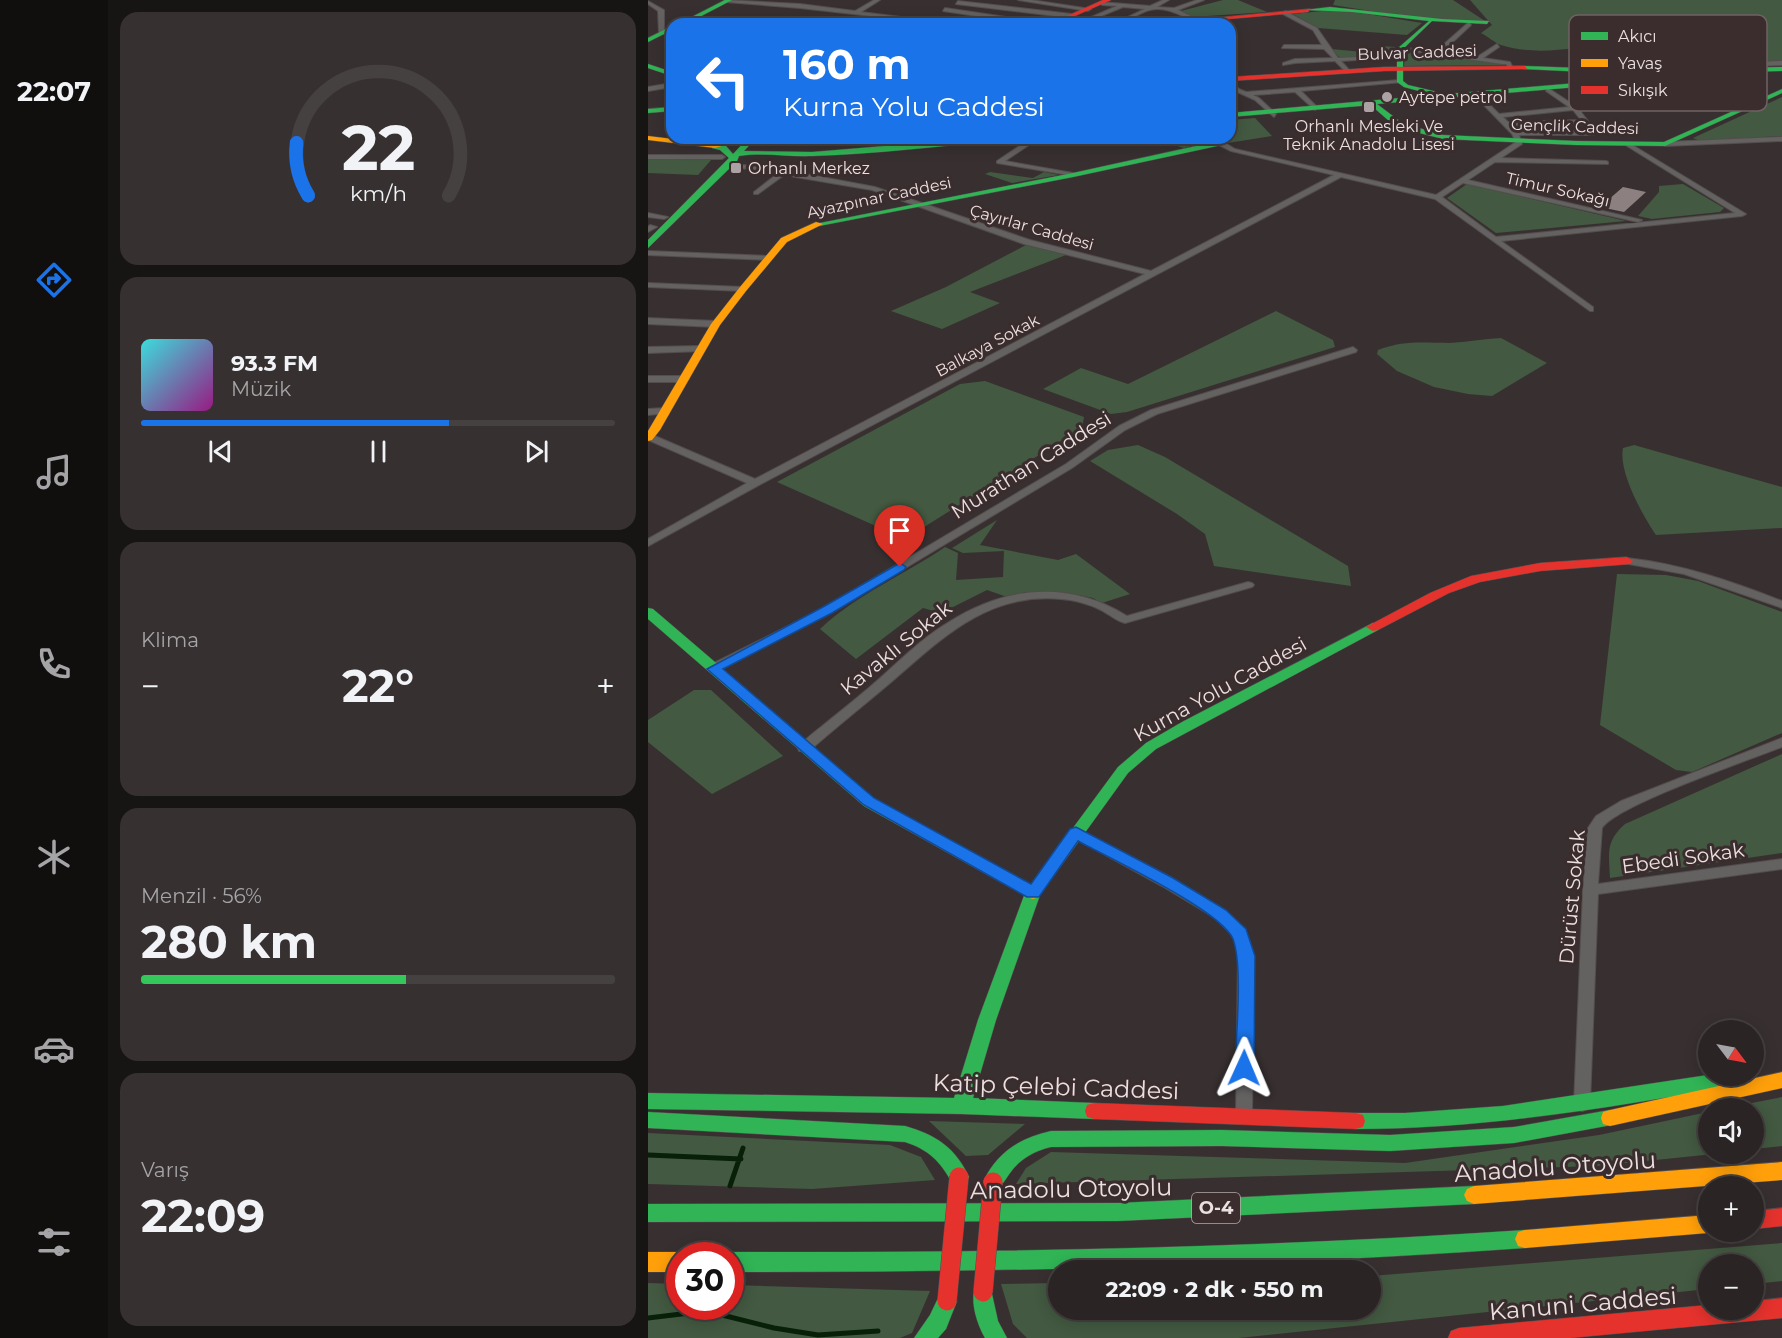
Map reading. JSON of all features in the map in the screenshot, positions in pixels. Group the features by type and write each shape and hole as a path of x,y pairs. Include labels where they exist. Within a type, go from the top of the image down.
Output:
{"main road":[{"path":"693,18 727,1"},
{"path":"1077,18 1088,9 1104,1"},
{"path":"1199,18 1285,13 1325,5 1430,22 1469,24 1487,22"},
{"path":"1430,22 1400,64 1406,86 1444,96"},
{"path":"648,60 666,66"},
{"name":"Bulvar Caddesi","path":"1236,80 1290,69 1335,65 1347,71 1400,64 1569,70"},
{"path":"1767,67 1782,65"},
{"path":"648,66 666,72"},
{"path":"1273,113 1569,85"},
{"path":"1236,116 1569,88"},
{"path":"1767,98 1782,91"},
{"name":"Gençlik Caddesi","path":"1375,106 1399,125 1430,135 1599,139 1629,145 1665,144"},
{"path":"648,111 666,110"},
{"path":"1665,144 1738,111"},
{"path":"648,138 666,137"},
{"path":"708,144 738,149 816,154 911,144"},
{"path":"649,226 664,217 738,149 750,145 756,148 800,152 908,144"},
{"name":"Ayazpınar Caddesi","path":"649,437 716,324 767,258 784,240 809,227 1073,175 1203,144"},
{"path":"648,245 738,149"},
{"name":"Kurna Yolu Caddesi","path":"961,1106 987,1020 1033,893 1123,770 1150,746 1425,600 1465,583 1513,570 1627,561"},
{"path":"648,612 869,802 1033,893"},
{"path":"1764,1073 1782,1070"},
{"path":"996,1338 992,1334 985,1312 983,1292 993,1182 1004,1161 1022,1146 1041,1140 1064,1138 1222,1138 1390,1143 1514,1135 1657,1109 1782,1080"},
{"name":"Katip Çelebi Caddesi","path":"648,1101 961,1106 1368,1121 1439,1121 1511,1115 1698,1084"},
{"path":"648,1120 905,1134 925,1139 940,1147 951,1158 959,1177 947,1301 938,1322 925,1338"},
{"name":"Anadolu Otoyolu","path":"648,1213 1118,1212 1427,1198 1782,1171"},
{"path":"1764,1219 1782,1217"},
{"path":"744,1262 865,1263 1112,1259 1405,1247 1698,1225"},
{"path":"648,1262 666,1262"},
{"name":"Kanuni Caddesi","path":"1459,1338 1782,1308"}],"street":[{"path":"857,12 878,0"},
{"path":"1020,0 1088,9"},
{"path":"1130,18 1167,0"},
{"path":"1183,18 1202,0"},
{"path":"727,1 904,18"},
{"path":"945,10 1001,18 1024,10 1040,1"},
{"path":"1104,1 1150,9 1179,18"},
{"path":"648,2 661,10 662,35"},
{"path":"958,3 1024,10 1065,18"},
{"path":"1081,18 1122,5"},
{"path":"1285,13 1315,29 1348,86"},
{"path":"1436,54 1469,24"},
{"path":"1478,59 1497,46"},
{"path":"1284,47 1326,47"},
{"path":"1244,93 1348,86 1400,64 1436,54 1508,63 1511,68"},
{"path":"1335,65 1400,64"},
{"path":"1767,66 1782,65"},
{"path":"1290,69 1315,88"},
{"path":"1262,76 1276,91"},
{"path":"648,89 666,86"},
{"path":"1236,86 1257,99 1273,113"},
{"path":"1296,90 1315,108"},
{"path":"1548,90 1569,104"},
{"path":"1437,197 1520,143 1506,124 1479,97"},
{"path":"1498,116 1569,109"},
{"path":"1577,111 1599,139"},
{"path":"1506,124 1586,122"},
{"name":"Gençlik Caddesi","path":"1665,144 1782,139"},
{"path":"1027,144 999,162 1073,175"},
{"path":"1222,144 1233,150 1437,197 1590,309"},
{"path":"1494,239 1742,214 1629,145"},
{"name":"Çayırlar Caddesi","path":"648,157 738,149 784,171 873,188 1027,242 1153,274"},
{"path":"1494,160 1606,163"},
{"path":"756,193 784,171"},
{"name":"Balkaya Sokak","path":"648,543 755,483 1341,174"},
{"name":"Timur Sokağı","path":"1462,181 1648,223"},
{"path":"648,253 767,258"},
{"path":"648,285 743,289"},
{"path":"648,321 716,324"},
{"path":"648,350 700,349"},
{"name":"Murathan Caddesi","path":"714,669 828,610 1069,466 1122,429 1154,412 1353,350"},
{"path":"648,379 685,379"},
{"path":"648,412 665,411"},
{"path":"649,437 755,483"},
{"path":"1627,561 1690,572 1782,605"},
{"name":"Kavaklı Sokak","path":"804,748 950,626 985,607 1024,596 1052,595 1094,602 1125,620 1248,585"},
{"name":"Dürüst Sokak","path":"1582,1104 1590,890 1595,828 1610,812 1782,742"},
{"path":"1076,833 1207,905 1228,921 1240,934 1246,956 1244,1115"},
{"name":"Ebedi Sokak","path":"1590,890 1782,864"}],"green space":[{"path":"1223,0 1238,0 1267,12 1192,17 1181,11"},
{"path":"1335,0 1453,0 1485,21 1433,21 1333,5"},
{"path":"1470,0 1782,0 1782,62 1767,63 1767,15 1569,15 1569,48 1548,50 1510,48 1496,43 1481,33 1492,25"},
{"path":"1349,11 1422,23 1407,35 1318,28 1293,14"},
{"path":"1381,46 1395,47 1394,55 1340,58 1331,49 1374,53"},
{"path":"1405,52 1499,62 1505,65 1404,66"},
{"path":"1782,97 1782,136 1700,141 1693,138 1752,111 1767,111 1767,104"},
{"path":"1255,118 1272,136 1236,142 1236,120"},
{"path":"1170,144 1198,144 1184,148"},
{"path":"648,159 712,159 698,175 648,173"},
{"path":"990,172 1033,178 1044,172 1059,175 1012,183 985,174"},
{"path":"1467,184 1626,221 1496,233 1447,198"},
{"path":"1683,184 1724,208 1720,212 1652,219 1638,216 1659,192 1659,186"},
{"path":"1026,245 1066,255 970,292 1000,303 942,329 891,311 946,287"},
{"path":"1276,311 1333,340 1335,347 1127,412 1111,414 1043,389 1081,368 1128,384"},
{"path":"1501,338 1547,363 1492,396 1434,387 1397,371 1377,354 1378,350 1405,343 1449,343"},
{"path":"985,381 1084,417 1082,428 905,539 777,482 960,384"},
{"path":"1138,445 1165,457 1348,566 1351,586 1214,566 1205,534 1177,514 1090,461 1108,450"},
{"path":"1634,445 1782,487 1782,528 1656,535 1639,505 1624,469 1623,448"},
{"path":"997,520 980,545 1058,560 1076,554 1130,594 1102,603 1093,598 1074,594 1026,592 1007,597 987,590 941,613 923,608 856,659 820,629 865,595 945,547 958,553 956,580 1003,577 1004,551 963,553 952,548"},
{"path":"1617,574 1666,575 1698,581 1782,612 1782,733 1692,772 1676,770 1600,725"},
{"path":"694,690 711,690 783,756 712,794 648,742 648,720"},
{"path":"1782,754 1782,853 1610,878 1611,842 1625,824"},
{"path":"1782,1097 1782,1146 1764,1148 1764,1101"},
{"path":"1698,1114 1698,1156 1597,1166 1016,1184 1026,1168 1051,1152 1405,1163 1599,1135"},
{"path":"929,1121 1025,1124 988,1155 966,1156"},
{"path":"648,1133 890,1145 921,1157 935,1180 812,1189 648,1184"},
{"path":"1782,1243 1782,1281 1764,1283 1764,1254 1698,1254 1698,1290 1239,1338 1027,1338 1013,1324 1001,1284 1048,1283 1048,1320 1381,1320 1381,1275"},
{"path":"648,1283 666,1284 666,1320 744,1320 744,1285 930,1291 912,1333 900,1338 648,1338"}],"building":[{"path":"1623,187 1646,192 1624,212 1600,207"}],"waterway":[{"path":"739,1159 743,1148"},
{"path":"648,1155 739,1159"},
{"path":"730,1186 739,1159"},
{"path":"648,1318 706,1311 774,1328 818,1335 878,1331"}],"traffic: fast":[{"path":"693,18 729,0"},
{"path":"1308,10 1352,10 1442,20 1487,22"},
{"path":"1430,22 1400,49 1400,82 1406,86 1444,96"},
{"path":"648,40 666,31"},
{"path":"648,66 666,72"},
{"path":"1525,68 1569,70"},
{"path":"1767,69 1782,69"},
{"path":"1236,114 1569,86"},
{"path":"1767,98 1782,91"},
{"path":"1375,106 1399,125 1443,137 1576,143 1665,144 1738,111"},
{"path":"648,111 666,110"},
{"path":"648,245 746,144"},
{"path":"738,154 747,152 812,154 939,144"},
{"path":"819,224 1073,175 1214,144"},
{"path":"715,146 723,148 734,159"},
{"path":"648,612 869,802 939,841"},
{"path":"961,1106 987,1020 1033,893 1123,770 1151,746 1187,725 1373,627"},
{"path":"1356,1121 1454,1119 1503,1114 1601,1101 1698,1084"},
{"path":"648,1101 961,1106 1094,1111"},
{"path":"993,1182 1004,1165 1016,1153 1032,1144 1051,1139 1222,1138 1390,1143 1514,1135 1610,1118"},
{"path":"648,1120 905,1134 924,1140 938,1148 949,1160 959,1177"},
{"path":"648,1213 1118,1212 1474,1195"},
{"path":"744,1262 929,1262 1128,1258 1327,1251 1525,1239"},
{"path":"983,1292 988,1323 996,1338"},
{"path":"925,1338 938,1322 947,1301"}],"traffic: slow":[{"path":"648,138 666,140"},
{"path":"698,144 715,146 722,144"},
{"path":"648,438 655,430 716,324 743,289 784,240 819,224"},
{"path":"939,841 1033,893"},
{"path":"1610,1118 1782,1080"},
{"path":"1474,1195 1782,1171"},
{"path":"1525,1239 1698,1225"},
{"path":"648,1262 666,1262"}],"traffic: jam":[{"path":"1066,18 1108,0"},
{"path":"1219,18 1308,10"},
{"path":"1236,79 1384,69 1525,68"},
{"path":"1373,627 1455,586 1476,579 1540,567 1627,561"},
{"path":"1094,1111 1356,1121"},
{"path":"947,1301 959,1177"},
{"path":"983,1292 993,1182"},
{"path":"1764,1219 1782,1217"},
{"path":"1459,1338 1782,1308"}],"place":[{"name":"Aytepe petrol","path":"1387,97"},
{"name":"Orhanlı Mesleki Ve Teknik Anadolu Lisesi","path":"1369,107"},
{"name":"Orhanlı Merkez","path":"736,168"}],"route":[{"path":"900,567 828,610 714,669 869,802 1033,893 1076,833 1167,882 1220,914 1240,934 1246,956 1244,1068"}]}
